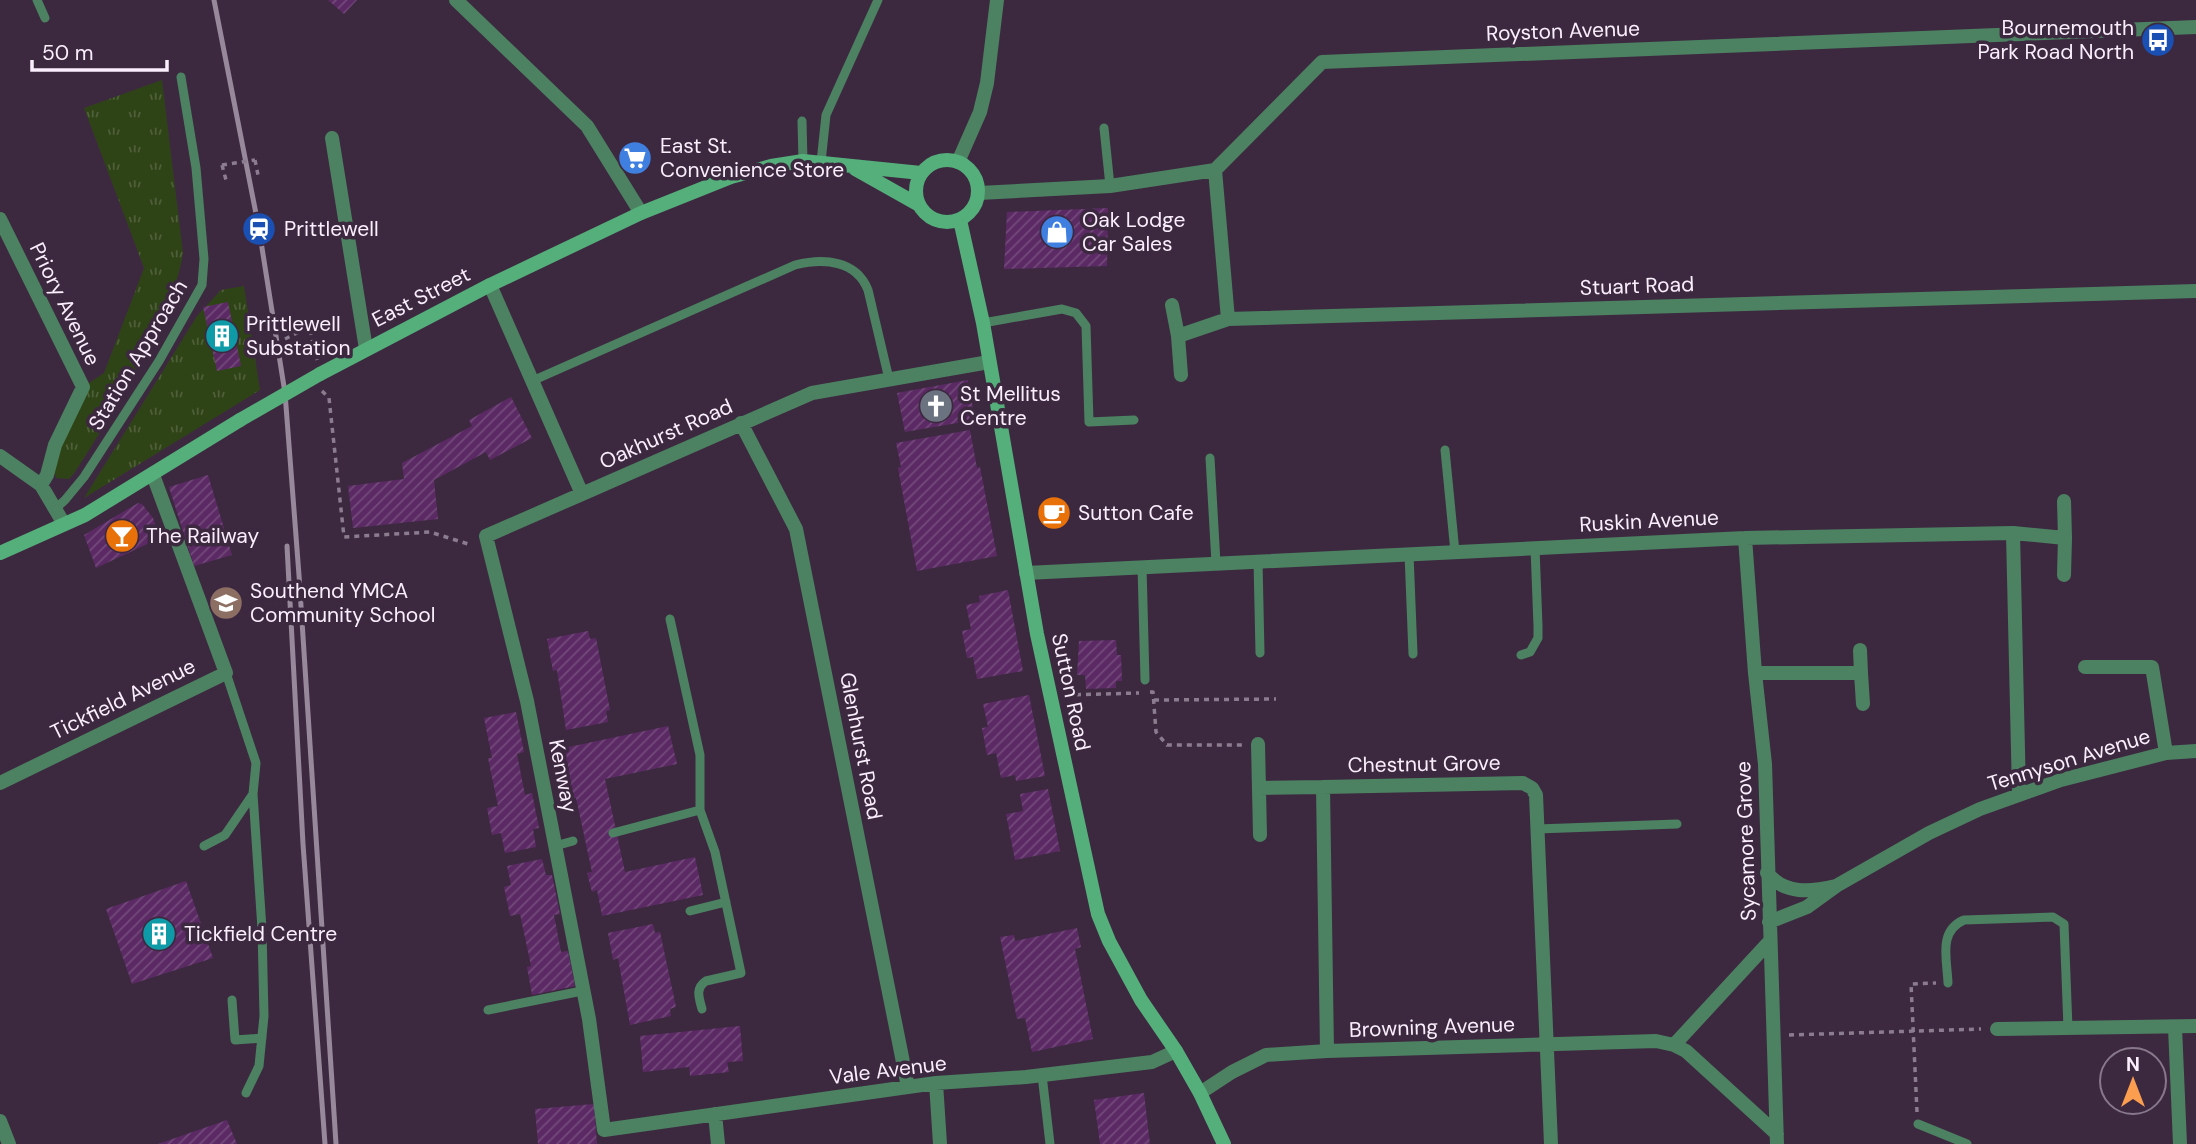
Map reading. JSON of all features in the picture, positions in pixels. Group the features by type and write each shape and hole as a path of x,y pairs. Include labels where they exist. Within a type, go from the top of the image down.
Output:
{"main road":[{"name":"East Street","path":"0,552 85,515 366,349 490,285 641,213 731,177 803,161 921,173"},
{"path":"938,161 958,162 974,174 979,193 973,209 960,220 948,223 936,221 926,215 916,194 916,183 921,173 938,161"},
{"name":"East Street","path":"847,165 919,205"},
{"name":"Sutton Road","path":"960,220 983,323 1050,695 1098,914 1109,942 1141,1000 1176,1051 1200,1093 1224,1144"}],"street":[{"path":"456,0 587,125 641,213"},
{"path":"958,162 980,112 987,82 997,0"},
{"name":"Royston Avenue","path":"1214,170 1322,62 2196,27"},
{"path":"332,138 366,349"},
{"path":"979,193 1110,186 1214,170 1228,319"},
{"name":"Priory Avenue","path":"0,219 83,387 55,445 47,475 41,485"},
{"name":"Oakhurst Road","path":"490,285 582,494 812,393 989,362"},
{"name":"Stuart Road","path":"1178,336 1228,319 2196,291"},
{"path":"1172,305 1181,375"},
{"name":"Glenhurst Road","path":"741,424 796,529 908,1087"},
{"path":"0,456 41,485 64,524"},
{"name":"Tickfield Avenue","path":"0,783 226,673 153,475"},
{"path":"486,536 582,494"},
{"path":"2064,501 2064,575"},
{"path":"2013,533 2019,794"},
{"name":"Ruskin Avenue","path":"1026,573 1745,538 2013,533 2065,538"},
{"name":"Kenway","path":"486,536 527,701 589,1018 604,1130"},
{"name":"Sycamore Grove","path":"1745,538 1765,764 1778,1140"},
{"path":"1860,650 1863,704"},
{"name":"Tennyson Avenue","path":"2085,667 2152,667 2166,753"},
{"path":"1755,673 1861,673"},
{"path":"1258,744 1260,835"},
{"name":"Tennyson Avenue","path":"1769,922 1807,907 1836,886 1929,833 1980,809 2061,780 2166,753 2196,751"},
{"name":"Chestnut Grove","path":"1327,1051 1323,786 1523,783 1532,788 1536,796 1551,1144"},
{"path":"1259,788 1323,786"},
{"name":"Tennyson Avenue","path":"1767,873 1775,883 1796,890 1814,891 1836,886"},
{"path":"1770,941 1674,1045 1686,1051 1778,1140"},
{"path":"1997,1029 2196,1026"},
{"path":"2175,1027 2180,1144"},
{"name":"Browning Avenue","path":"1200,1093 1232,1072 1266,1055 1656,1041 1674,1045"},
{"name":"Vale Avenue","path":"604,1130 936,1083 1042,1075 1152,1062 1176,1051"},
{"path":"936,1083 940,1144"},
{"path":"715,1114 718,1144"},
{"path":"0,1121 9,1144"}],"lane":[{"path":"37,0 45,18"},
{"path":"821,162 827,115 878,0"},
{"name":"Station Approach","path":"55,509 91,465 159,361 202,285 204,259 196,168 181,77"},
{"path":"802,121 803,161"},
{"path":"1104,128 1110,186"},
{"path":"532,381 808,262 846,266 856,271 863,279 889,379"},
{"path":"983,323 1062,309 1076,313 1086,326 1089,422 1134,421"},
{"path":"1445,450 1455,552"},
{"path":"1210,458 1216,563"},
{"path":"1521,654 1530,652 1538,638 1535,548"},
{"path":"1409,554 1413,654"},
{"path":"1258,561 1260,653"},
{"path":"1142,566 1145,680"},
{"path":"670,619 700,755 700,810 715,852 741,973 702,984 698,996 702,1009"},
{"path":"226,673 257,763 253,794 262,929 264,1016 259,1066 246,1093"},
{"path":"204,846 225,835 253,794"},
{"path":"613,832 700,810"},
{"path":"1537,829 1678,824"},
{"path":"555,846 573,841"},
{"path":"690,911 726,902"},
{"path":"1948,983 1946,936 1956,923 1964,920 2053,917 2064,924 2068,1028"},
{"path":"488,1010 582,991"},
{"path":"232,1000 235,1040 262,1038"},
{"path":"1042,1075 1050,1144"},
{"path":"1918,1125 1967,1144"}],"path":[{"path":"226,180 222,165 255,160 258,175"},
{"path":"285,339 309,327 316,355"},
{"path":"315,377 329,398 344,537 430,532 468,544 486,536"},
{"path":"1050,695 1153,692 1156,732 1167,745 1258,744"},
{"path":"1154,700 1276,699"},
{"path":"1918,1125 1910,984 1948,983"},
{"path":"1773,1036 1997,1029"}],"green space":[{"path":"162,80 183,253 177,280 156,330 102,428 69,479 56,478 55,445 83,387 104,373 144,268 84,108"},
{"path":"244,286 260,390 84,498 197,316 221,290"}],"building":[{"path":"328,0 357,0 344,14"},
{"name":"Oak Lodge Car Sales","path":"1108,208 1107,266 1004,269 1007,212"},
{"name":"Prittlewell Substation","path":"228,302 241,366 217,371 203,307"},
{"name":"St Mellitus Centre","path":"968,380 975,420 905,432 897,393"},
{"path":"511,397 532,438 490,460 486,452 434,480 438,519 353,528 348,486 404,479 402,463 472,426 469,420"},
{"path":"970,430 997,556 917,571 896,443"},
{"path":"208,475 232,555 194,566 169,487"},
{"name":"The Railway","path":"138,503 142,504 153,518 160,538 96,568 84,535"},
{"path":"1008,590 1023,671 977,679 973,657 967,658 962,631 971,629 966,605 980,602 979,596"},
{"path":"588,631 590,639 596,638 610,710 606,711 608,722 566,730 557,670 553,671 547,639"},
{"path":"1116,640 1117,655 1121,655 1122,681 1116,681 1116,688 1086,689 1085,675 1077,675 1079,641"},
{"path":"1029,695 1045,776 1016,781 1015,775 1001,778 996,753 987,755 982,728 988,727 983,704"},
{"path":"516,712 524,752 517,754 525,795 532,793 539,828 533,829 536,847 505,853 501,833 492,835 487,808 498,806 488,758 492,758 484,718"},
{"path":"668,726 677,764 605,779 625,872 695,857 703,895 602,916 597,890 592,892 587,873 592,872 576,798 571,798 564,748"},
{"path":"1048,789 1060,851 1015,860 1006,814 1023,811 1020,794"},
{"path":"542,859 546,875 552,875 560,914 554,915 561,952 568,951 575,986 532,995 527,967 531,966 520,914 510,916 504,887 511,885 507,866"},
{"name":"Tickfield Centre","path":"186,881 213,958 132,984 106,909"},
{"path":"653,924 655,933 660,932 676,1007 670,1009 671,1016 630,1025 618,958 613,960 608,933"},
{"path":"1077,928 1081,947 1075,949 1093,1039 1032,1052 1025,1018 1017,1019 1000,937 1014,935 1015,941"},
{"path":"740,1026 743,1061 727,1062 729,1072 690,1076 689,1067 643,1072 640,1036"},
{"path":"1144,1093 1150,1144 1100,1144 1094,1100"},
{"path":"594,1104 597,1144 538,1144 535,1109"},
{"path":"227,1120 237,1144 158,1144"}],"railway":[{"path":"214,0 259,229 285,393 336,1144"},
{"path":"287,546 303,844 325,1144"}],"place":[{"name":"Bournemouth Park Road North","path":"2158,40"},
{"name":"East St. Convenience Store","path":"635,158"},
{"name":"Prittlewell","path":"259,229"},
{"name":"Oak Lodge Car Sales","path":"1057,232"},
{"name":"Prittlewell Substation","path":"222,336"},
{"name":"St Mellitus Centre","path":"936,406"},
{"name":"Sutton Cafe","path":"1054,513"},
{"name":"The Railway","path":"122,536"},
{"name":"Southend YMCA Community School","path":"226,603"},
{"name":"Tickfield Centre","path":"159,934"}]}
